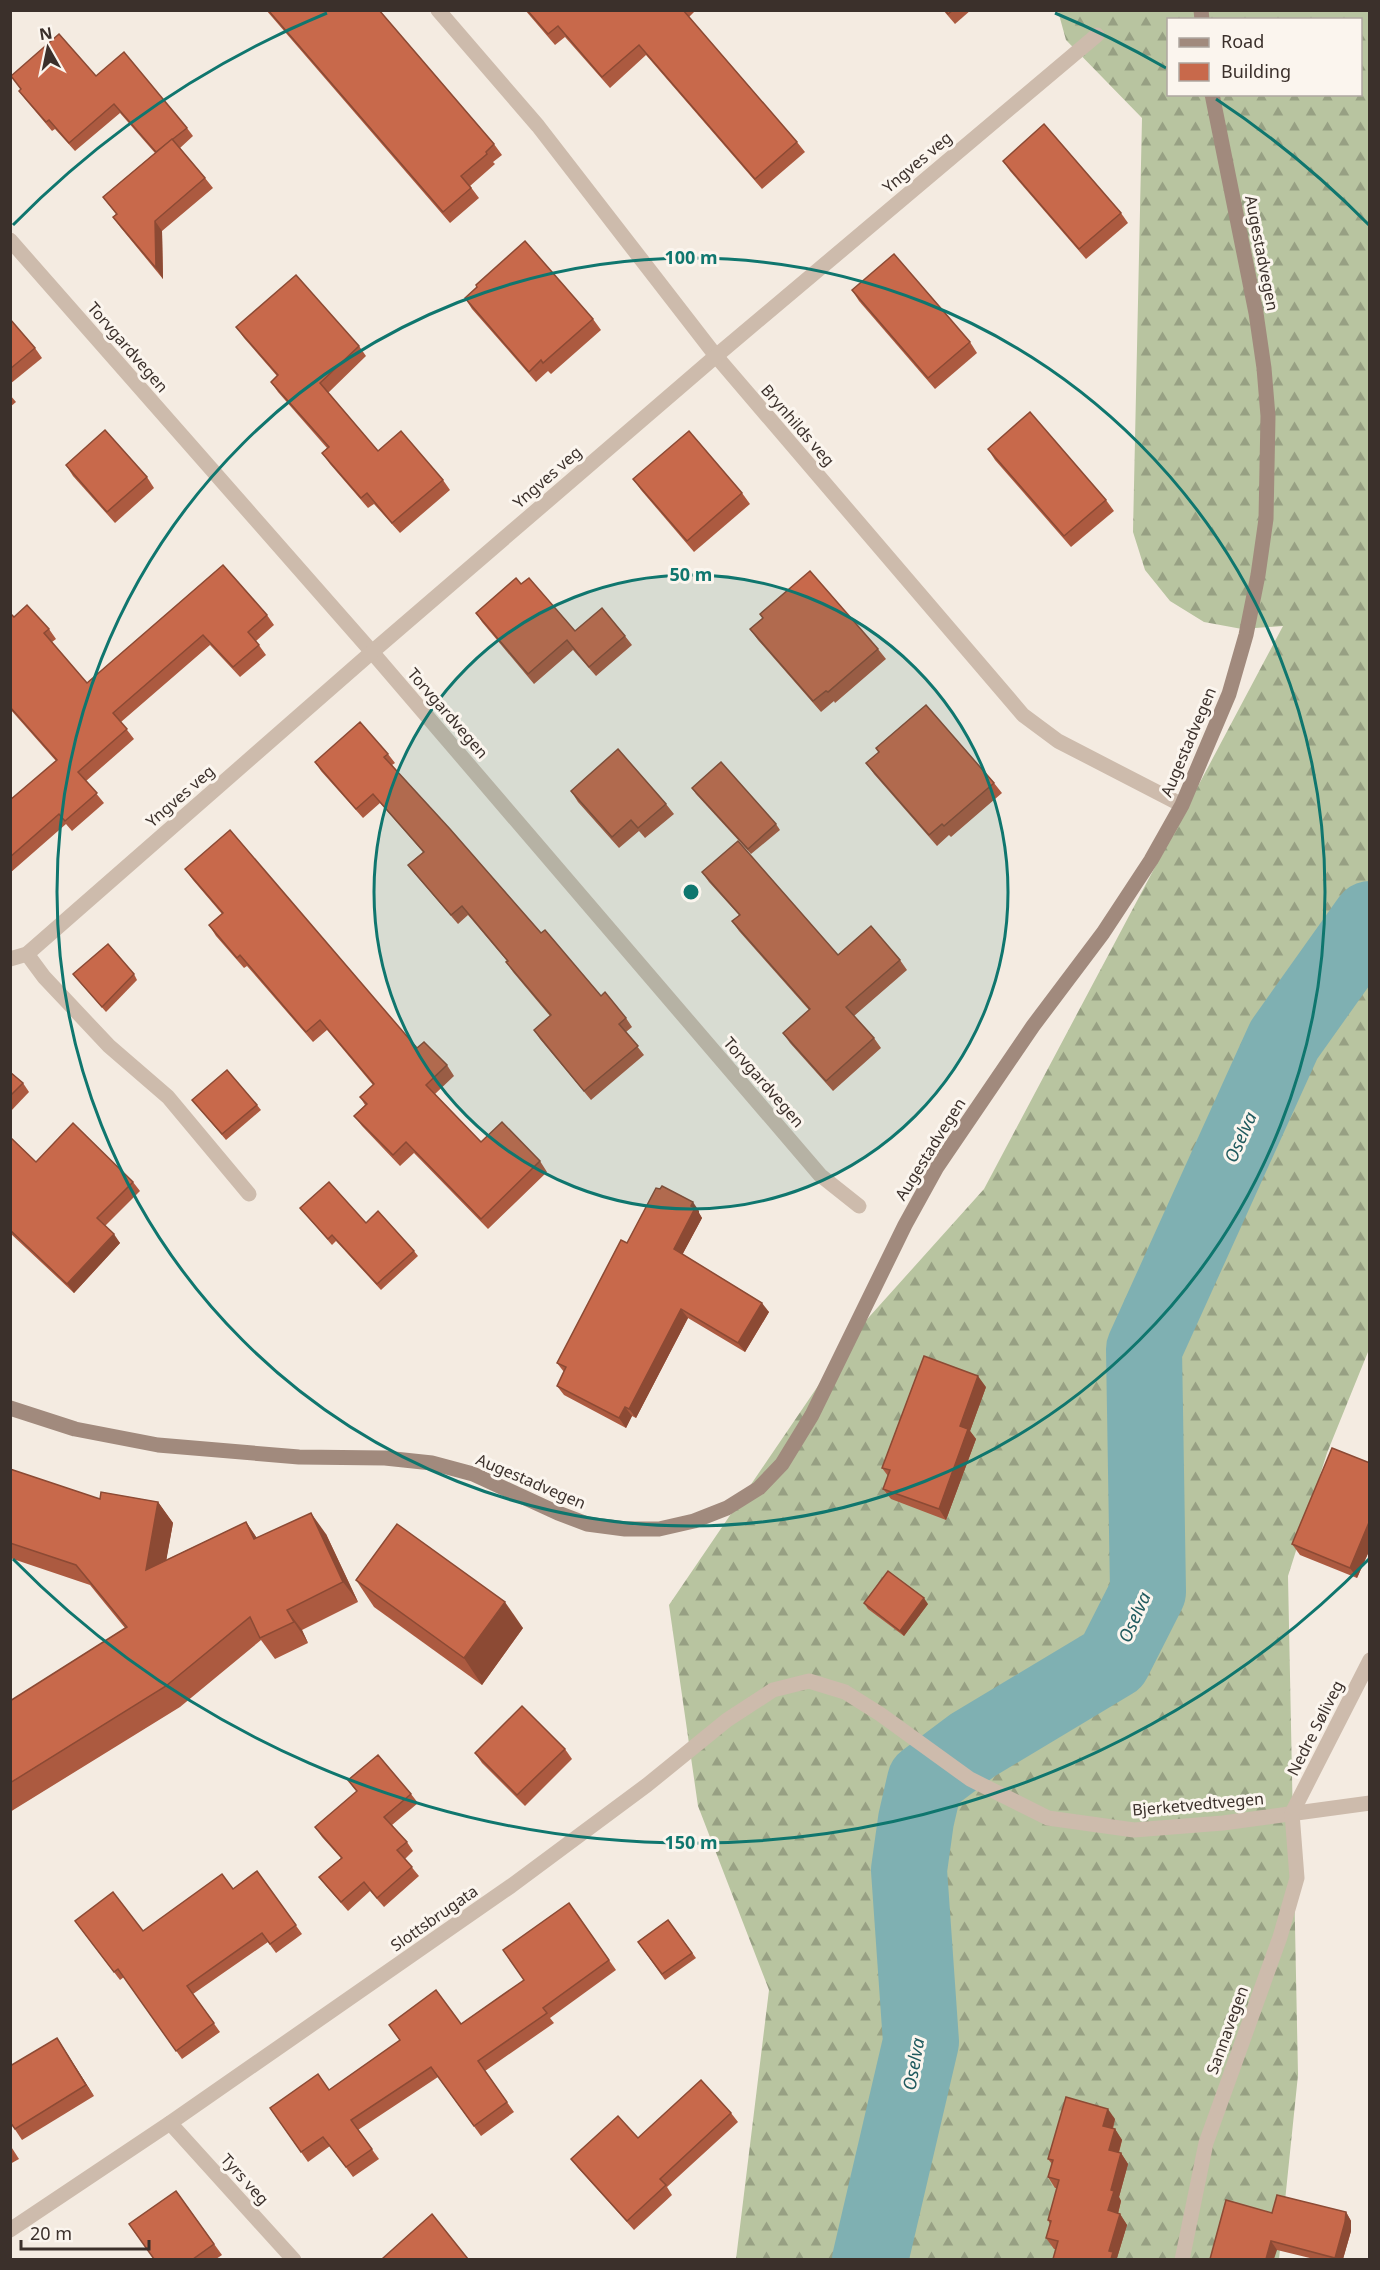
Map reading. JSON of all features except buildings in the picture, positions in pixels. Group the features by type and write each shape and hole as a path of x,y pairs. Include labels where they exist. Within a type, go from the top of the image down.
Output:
{"main road":[{"name":"Augestadvegen","path":"10,1408 75,1429 158,1445 299,1456 385,1458 432,1463 473,1474 587,1524 625,1529 659,1529 694,1521 727,1508 759,1488 794,1447 905,1225 937,1167 1033,1026 1103,933 1151,860 1182,805 1229,694 1246,634 1263,541 1268,472 1268,416 1264,368 1239,225 1212,96"}],"street":[{"name":"Brynhilds veg","path":"438,10 538,126 716,356 1023,716 1058,741 1182,805"},
{"name":"Yngves veg","path":"10,959 27,954 372,652 716,356 1097,35"},
{"name":"Torvgardvegen","path":"10,240 372,652 820,1175 860,1206"},
{"path":"27,954 44,977 109,1046 168,1097 249,1194"},
{"name":"Nedre Søliveg","path":"1292,1812 1370,1660"},
{"name":"Slottsbrugata","path":"10,2230 170,2123 511,1886 647,1785 727,1720 773,1690 809,1681 845,1692 880,1714"},
{"name":"Bjerketvedtvegen","path":"880,1714 970,1779 1048,1818 1134,1830 1223,1823 1370,1803"},
{"name":"Sannavegen","path":"1182,2259 1206,2143 1280,1937 1296,1878 1292,1812"},
{"name":"Tyrs veg","path":"170,2123 294,2259"}],"green space":[{"path":"1058,11 1369,11 1370,1347 1327,1453 1288,1576 1298,2075 1279,2259 736,2259 769,1990 698,1806 669,1605 852,1336 984,1189 1283,626 1242,629 1204,622 1170,601 1145,570 1133,532 1142,118 1066,40"}],"waterway":[{"name":"Oselva","path":"870,2260 921,2042 909,1870 916,1820 925,1781 973,1745 1113,1661 1148,1592 1144,1349 1284,1040 1370,919"}]}
